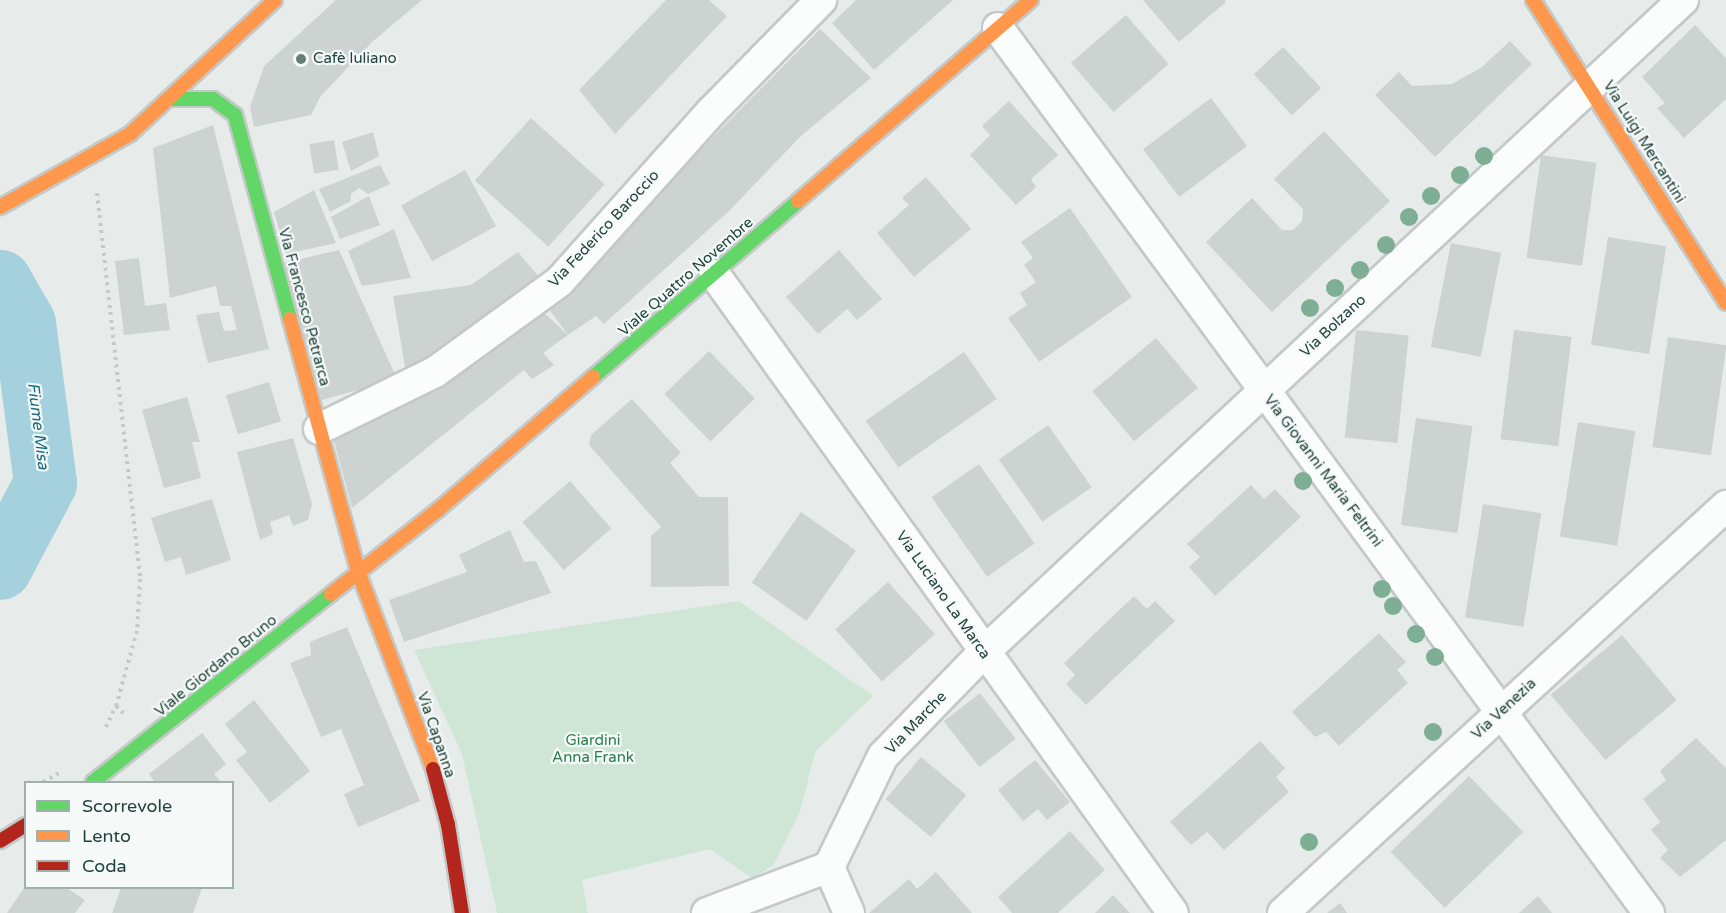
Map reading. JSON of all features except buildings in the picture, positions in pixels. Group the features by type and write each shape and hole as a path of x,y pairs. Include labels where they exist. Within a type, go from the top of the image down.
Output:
{"main road":[{"path":"0,207 93,158 130,134 173,99 275,0"},
{"name":"Viale Quattro Novembre","path":"359,574 715,275 1031,0"},
{"name":"Via Luigi Mercantini","path":"1533,0 1726,303"},
{"name":"Via Francesco Petrarca","path":"173,99 213,99 235,115 359,574"},
{"name":"Viale Giordano Bruno","path":"96,781 359,574"},
{"name":"Via Capanna","path":"359,574 432,766 448,825 462,913"},
{"path":"0,842 24,826"}],"street":[{"name":"Via Federico Baroccio","path":"319,429 435,372 559,282 704,120 821,0"},
{"name":"Via Bolzano","path":"984,652 1589,85 1683,0"},
{"name":"Via Giovanni Maria Feltrini","path":"998,28 1263,392 1503,710 1649,913"},
{"name":"Via Luciano La Marca","path":"715,275 1173,913"},
{"name":"Via Venezia","path":"1283,913 1726,506"},
{"name":"Via Marche","path":"829,867 883,756 984,652"},
{"path":"707,913 829,867 849,913"}],"path":[{"path":"93,158 140,579 137,631 116,706 149,741"}],"green space":[{"name":"Giardini Anna Frank","path":"739,601 873,696 815,752 800,812 774,864 753,879 710,849 582,880 588,913 497,913 462,754 414,650"}],"waterway":[{"name":"Fiume Misa","path":"0,281 24,323 45,483 0,568"}],"traffic: fast":[{"path":"173,99 213,99 235,115 290,319"},
{"path":"593,377 798,201"},
{"path":"94,781 331,594"}],"traffic: slow":[{"path":"0,207 130,134 275,0"},
{"path":"798,201 1031,0"},
{"path":"1533,0 1726,303"},
{"path":"290,319 359,574 433,769"},
{"path":"331,594 439,509 593,377"}],"traffic: jam":[{"path":"433,769 448,825 462,913"},
{"path":"0,841 24,826"}],"place":[{"name":"Cafè Iuliano","path":"301,59"}]}
